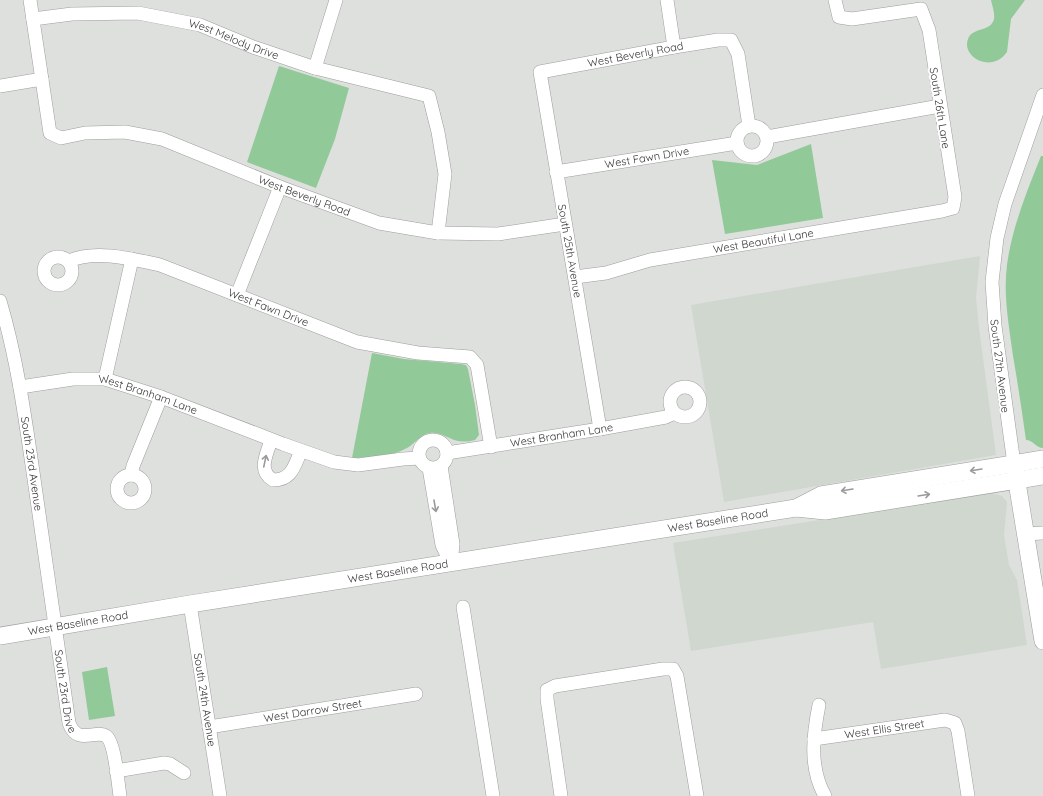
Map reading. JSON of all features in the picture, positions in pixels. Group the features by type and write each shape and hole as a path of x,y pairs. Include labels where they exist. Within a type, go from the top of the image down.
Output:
{"main road":[{"name":"West Baseline Road","path":"0,636 190,604 796,508 825,511 1015,472 1043,459"},
{"name":"West Baseline Road","path":"1015,472 1043,476"},
{"name":"South 27th Avenue","path":"1015,472 1040,602 1043,641"}],"street":[{"path":"0,86 42,80 30,0"},
{"path":"315,68 336,0"},
{"path":"667,0 674,48"},
{"name":"South 26th Lane","path":"835,0 839,17 852,19 921,9 928,30 955,197 953,208"},
{"name":"West Melody Drive","path":"33,19 72,14 138,14 200,25 315,68 429,96 438,132 445,174 438,233"},
{"name":"West Beverly Road","path":"540,72 718,40 732,40 738,54 749,126"},
{"name":"South 25th Avenue","path":"540,72 600,430"},
{"name":"West Beverly Road","path":"42,80 50,133 61,138 85,133 125,132 162,139 280,187 379,223 438,233 498,234 565,224"},
{"name":"South 27th Avenue","path":"1015,472 995,326 992,282 997,238 1003,214 1037,127 1043,95"},
{"path":"767,137 940,106"},
{"path":"749,126 760,128 766,133 767,137 767,146 765,150 757,155 744,154 738,147 737,143 741,130 749,126"},
{"name":"West Fawn Drive","path":"556,172 737,143"},
{"path":"237,295 280,187"},
{"name":"West Beautiful Lane","path":"574,277 606,273 650,260 942,212 953,208"},
{"name":"West Fawn Drive","path":"69,261 88,256 103,256 132,259 160,265 357,342 418,353 470,357 477,365 491,447"},
{"path":"105,379 132,259"},
{"name":"South 23rd Avenue","path":"0,301 14,354 20,387 43,533 54,627"},
{"name":"West Branham Lane","path":"20,387 73,379 105,379 160,397 271,440 334,462 358,465 403,459 430,464"},
{"path":"131,475 133,466 160,397"},
{"name":"West Branham Lane","path":"447,453 600,430 666,417 674,413"},
{"path":"271,440 263,467 265,472 273,480 284,478 289,475 301,451"},
{"path":"430,464 446,461 447,453 444,445 440,442 430,440 420,449 430,464 453,544 450,564"},
{"path":"1026,534 1043,533"},
{"name":"South 24th Avenue","path":"190,604 220,796"},
{"path":"463,607 493,796"},
{"name":"South 23rd Drive","path":"54,627 70,726 79,735 107,736 112,744 120,796"},
{"path":"561,796 547,690 555,686 664,669 673,670 677,676 697,796"},
{"name":"West Darrow Street","path":"209,727 416,694"},
{"path":"819,705 814,739 816,772 819,785 825,796"},
{"name":"West Ellis Street","path":"814,739 945,720 955,723 958,731 968,796"},
{"path":"116,771 164,763 170,764 184,773"}],"shaded area":[{"path":"980,256 976,298 996,455 724,502 691,305"},
{"path":"992,493 1002,496 1007,502 1004,535 1009,565 1017,580 1027,645 881,669 873,622 691,651 673,543"}],"green space":[{"path":"991,0 1025,0 1011,19 1007,52 994,62 986,62 973,57 967,46 970,35 986,28 992,23 994,14"},
{"path":"279,66 349,88 335,139 316,188 247,162"},
{"path":"811,144 823,218 725,234 712,160 757,165"},
{"path":"1041,156 1043,156 1043,448 1038,447 1031,441 1026,440 1008,322 1006,299 1007,265 1012,237 1030,182"},
{"path":"372,353 404,359 466,365 475,405 479,435 475,440 459,441 439,434 430,433 423,435 410,446 401,451 380,456 352,458"},
{"path":"107,667 115,716 89,720 82,672"}]}
